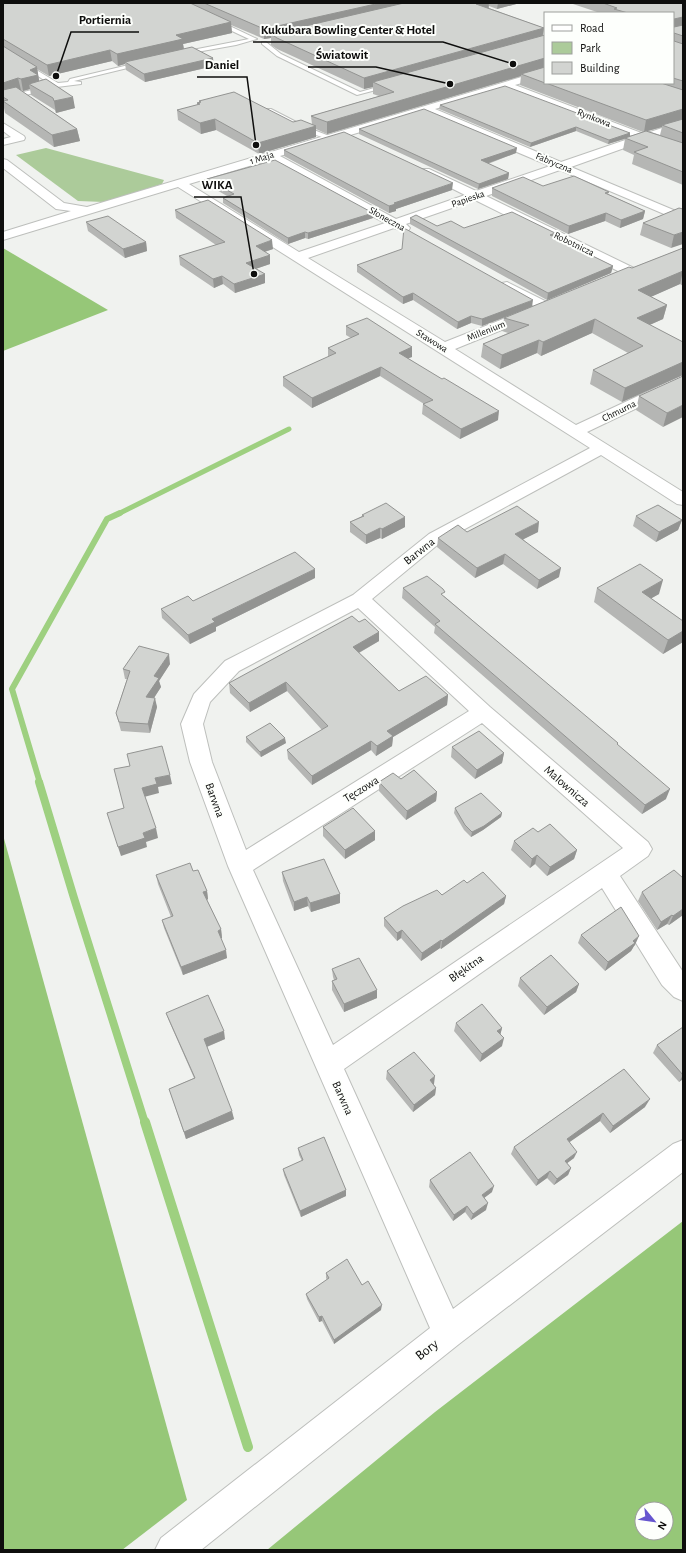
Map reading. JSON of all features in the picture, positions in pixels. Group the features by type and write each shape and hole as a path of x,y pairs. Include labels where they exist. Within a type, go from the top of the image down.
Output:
{"street":[{"name":"1 Maja","path":"3,236 544,73"},
{"name":"Rynkowa","path":"505,85 683,152"},
{"path":"21,94 32,102"},
{"name":"Fabryczna","path":"425,109 683,218"},
{"name":"Papieska","path":"298,257 683,124"},
{"path":"3,126 20,138 3,142"},
{"path":"345,133 359,139"},
{"name":"Słoneczna","path":"269,155 417,235"},
{"path":"3,162 60,206 86,210"},
{"name":"Robotnicza","path":"414,166 477,195 630,272"},
{"name":"Stawowa","path":"180,183 576,431 683,500"},
{"path":"616,278 644,266"},
{"path":"498,281 546,307"},
{"name":"Millenium","path":"444,348 560,301"},
{"name":"Chmurna","path":"576,431 683,380"},
{"name":"Barwna","path":"448,1333 240,866 201,762 192,724 201,699 232,666 360,598 435,538 602,448"},
{"name":"Malownicza","path":"360,598 483,712 640,849 605,873"},
{"name":"Tęczowa","path":"240,866 483,712"},
{"path":"605,873 671,977 683,989"},
{"name":"Błękitna","path":"328,1064 605,873"},
{"name":"Bory","path":"173,1550 448,1333 683,1154"}],"lane":[{"path":"214,21 264,43 279,55 359,94 396,84"},
{"path":"177,58 222,50 228,46 254,39"},
{"path":"264,43 272,42"},
{"path":"3,52 57,86"},
{"path":"3,99 57,86 87,82 147,65"},
{"path":"269,110 304,128 330,137"}],"green space":[{"path":"46,148 164,180 162,184 104,202 78,201 16,155"},
{"path":"3,248 108,310 3,351"},
{"path":"3,835 187,1500 122,1550 3,1550"},
{"path":"683,1221 683,1550 267,1550 435,1412"}],"building":[{"path":"3,3 190,3 231,22 176,35 183,39 117,54 110,50 47,65 3,39"},
{"path":"204,3 380,3 264,29"},
{"path":"404,3 479,3 476,4 544,28 364,78 271,34"},
{"path":"603,3 683,3 683,17 674,19 674,12 624,12 614,9 617,8"},
{"path":"683,25 683,36 674,33 674,27"},
{"path":"544,35 544,58 327,122 311,116 394,92 373,82"},
{"path":"674,41 683,44 683,81 674,78"},
{"path":"3,46 37,67 30,70 38,75 21,79 18,78 3,83"},
{"path":"192,47 213,58 144,74 125,62"},
{"path":"544,67 544,83 521,74"},
{"path":"46,79 73,97 54,101 53,98 29,84"},
{"path":"549,84 664,84 683,90 683,109 646,120"},
{"path":"505,86 630,133 609,140 576,127 531,143 440,105"},
{"path":"16,87 77,129 52,135 3,101 8,100 3,97 3,90"},
{"path":"234,92 293,122 301,120 316,126 258,143 215,119 200,123 177,110 200,104 197,103 201,102 199,101"},
{"path":"424,109 517,148 481,160 509,173 479,184 359,129"},
{"path":"683,119 683,133 662,125"},
{"path":"646,131 683,143 683,172 634,152 648,147 625,138"},
{"path":"344,132 453,183 389,206 284,150"},
{"path":"275,160 373,213 288,238 223,198 234,194 207,179"},
{"path":"574,176 609,192 605,193 645,211 621,220 606,213 569,226 492,188 523,177 543,186"},
{"path":"208,200 272,240 256,246 270,255 246,263 265,274 234,284 222,276 213,279 179,256 225,242 175,210"},
{"path":"679,208 683,209 683,232 674,235 643,223"},
{"path":"512,212 555,233 550,235 613,266 548,293 410,218 416,215 437,226 451,221 464,228"},
{"path":"108,216 146,242 123,249 86,222"},
{"path":"404,228 533,300 482,319 471,316 458,322 413,293 403,297 357,265 402,249"},
{"path":"683,248 683,271 638,290 667,305 637,318 683,342 683,362 625,388 593,370 643,346 595,319 543,342 539,340 502,355 483,344 529,325 504,318 629,267 632,268"},
{"path":"367,318 412,347 399,353 499,411 461,429 423,404 433,400 381,367 312,398 283,377 336,353 328,348 359,334 346,326"},
{"path":"683,376 683,405 667,413 639,396"},
{"path":"386,503 405,517 382,529 380,528 366,535 350,522 364,516 362,515"},
{"path":"658,505 682,520 659,532 636,516"},
{"path":"517,506 539,522 515,534 561,568 539,580 505,554 477,568 438,538 458,525 467,532"},
{"path":"295,552 315,569 212,619 215,622 188,635 161,609 188,596 193,601"},
{"path":"640,564 663,580 642,592 683,621 683,631 668,640 597,588"},
{"path":"427,576 443,589 445,592 441,594 618,743 617,744 670,789 645,805 435,624 440,621 403,588"},
{"path":"352,616 359,622 365,619 379,632 353,647 399,691 426,676 448,695 387,731 393,736 377,746 371,741 312,776 287,750 328,726 286,682 249,703 229,683"},
{"path":"139,646 169,654 154,676 159,678 146,697 155,698 148,724 119,722 116,713 130,671 123,669"},
{"path":"270,723 285,738 260,752 246,737"},
{"path":"479,731 504,753 477,770 452,747"},
{"path":"162,746 170,775 155,778 157,784 142,788 156,828 143,833 145,838 118,847 107,813 124,808 114,769 130,766 127,754"},
{"path":"414,770 437,792 407,811 379,782 393,773 401,779"},
{"path":"481,793 502,813 484,826 472,832 465,825 455,808"},
{"path":"353,808 375,831 345,850 323,827"},
{"path":"550,824 577,850 550,867 537,855 532,859 514,841 533,828 538,832"},
{"path":"324,859 340,894 310,903 307,897 294,902 282,872"},
{"path":"190,863 193,871 198,870 207,891 203,892 221,929 218,931 226,950 181,967 162,920 173,916 156,875"},
{"path":"674,870 683,878 683,909 661,922 642,892"},
{"path":"483,872 506,896 442,941 441,940 422,953 402,930 397,933 384,918 403,906 437,890 442,895 464,880 467,883"},
{"path":"621,907 639,936 633,941 635,943 608,962 581,935"},
{"path":"551,955 579,984 547,1007 520,978"},
{"path":"359,958 377,990 344,1004 332,981 337,979 332,969"},
{"path":"208,995 224,1031 204,1039 232,1111 184,1132 169,1089 195,1078 166,1013"},
{"path":"482,1004 502,1028 497,1031 504,1038 482,1054 456,1023"},
{"path":"683,1027 683,1075 657,1045"},
{"path":"414,1052 435,1076 430,1080 436,1088 414,1105 387,1071"},
{"path":"624,1069 650,1099 613,1126 603,1113 567,1139 577,1152 565,1161 571,1168 557,1179 550,1171 538,1180 514,1147"},
{"path":"324,1137 346,1190 300,1211 283,1169 303,1160 298,1148"},
{"path":"470,1152 494,1186 482,1195 488,1203 473,1214 467,1206 454,1215 430,1180"},
{"path":"347,1259 362,1285 368,1281 382,1305 334,1340 322,1316 319,1317 306,1294 329,1278 326,1273"}],"waterway":[{"path":"118,514 289,429"},
{"path":"40,783 12,689 107,519 120,513"},
{"path":"39,782 145,1123"},
{"path":"145,1122 248,1447"}],"place":[{"name":"Kukubara Bowling Center & Hotel","path":"513,64"},
{"name":"Portiernia","path":"56,76"},
{"name":"Światowit","path":"450,84"},
{"name":"Daniel","path":"256,145"},
{"name":"WIKA","path":"254,274"}]}
